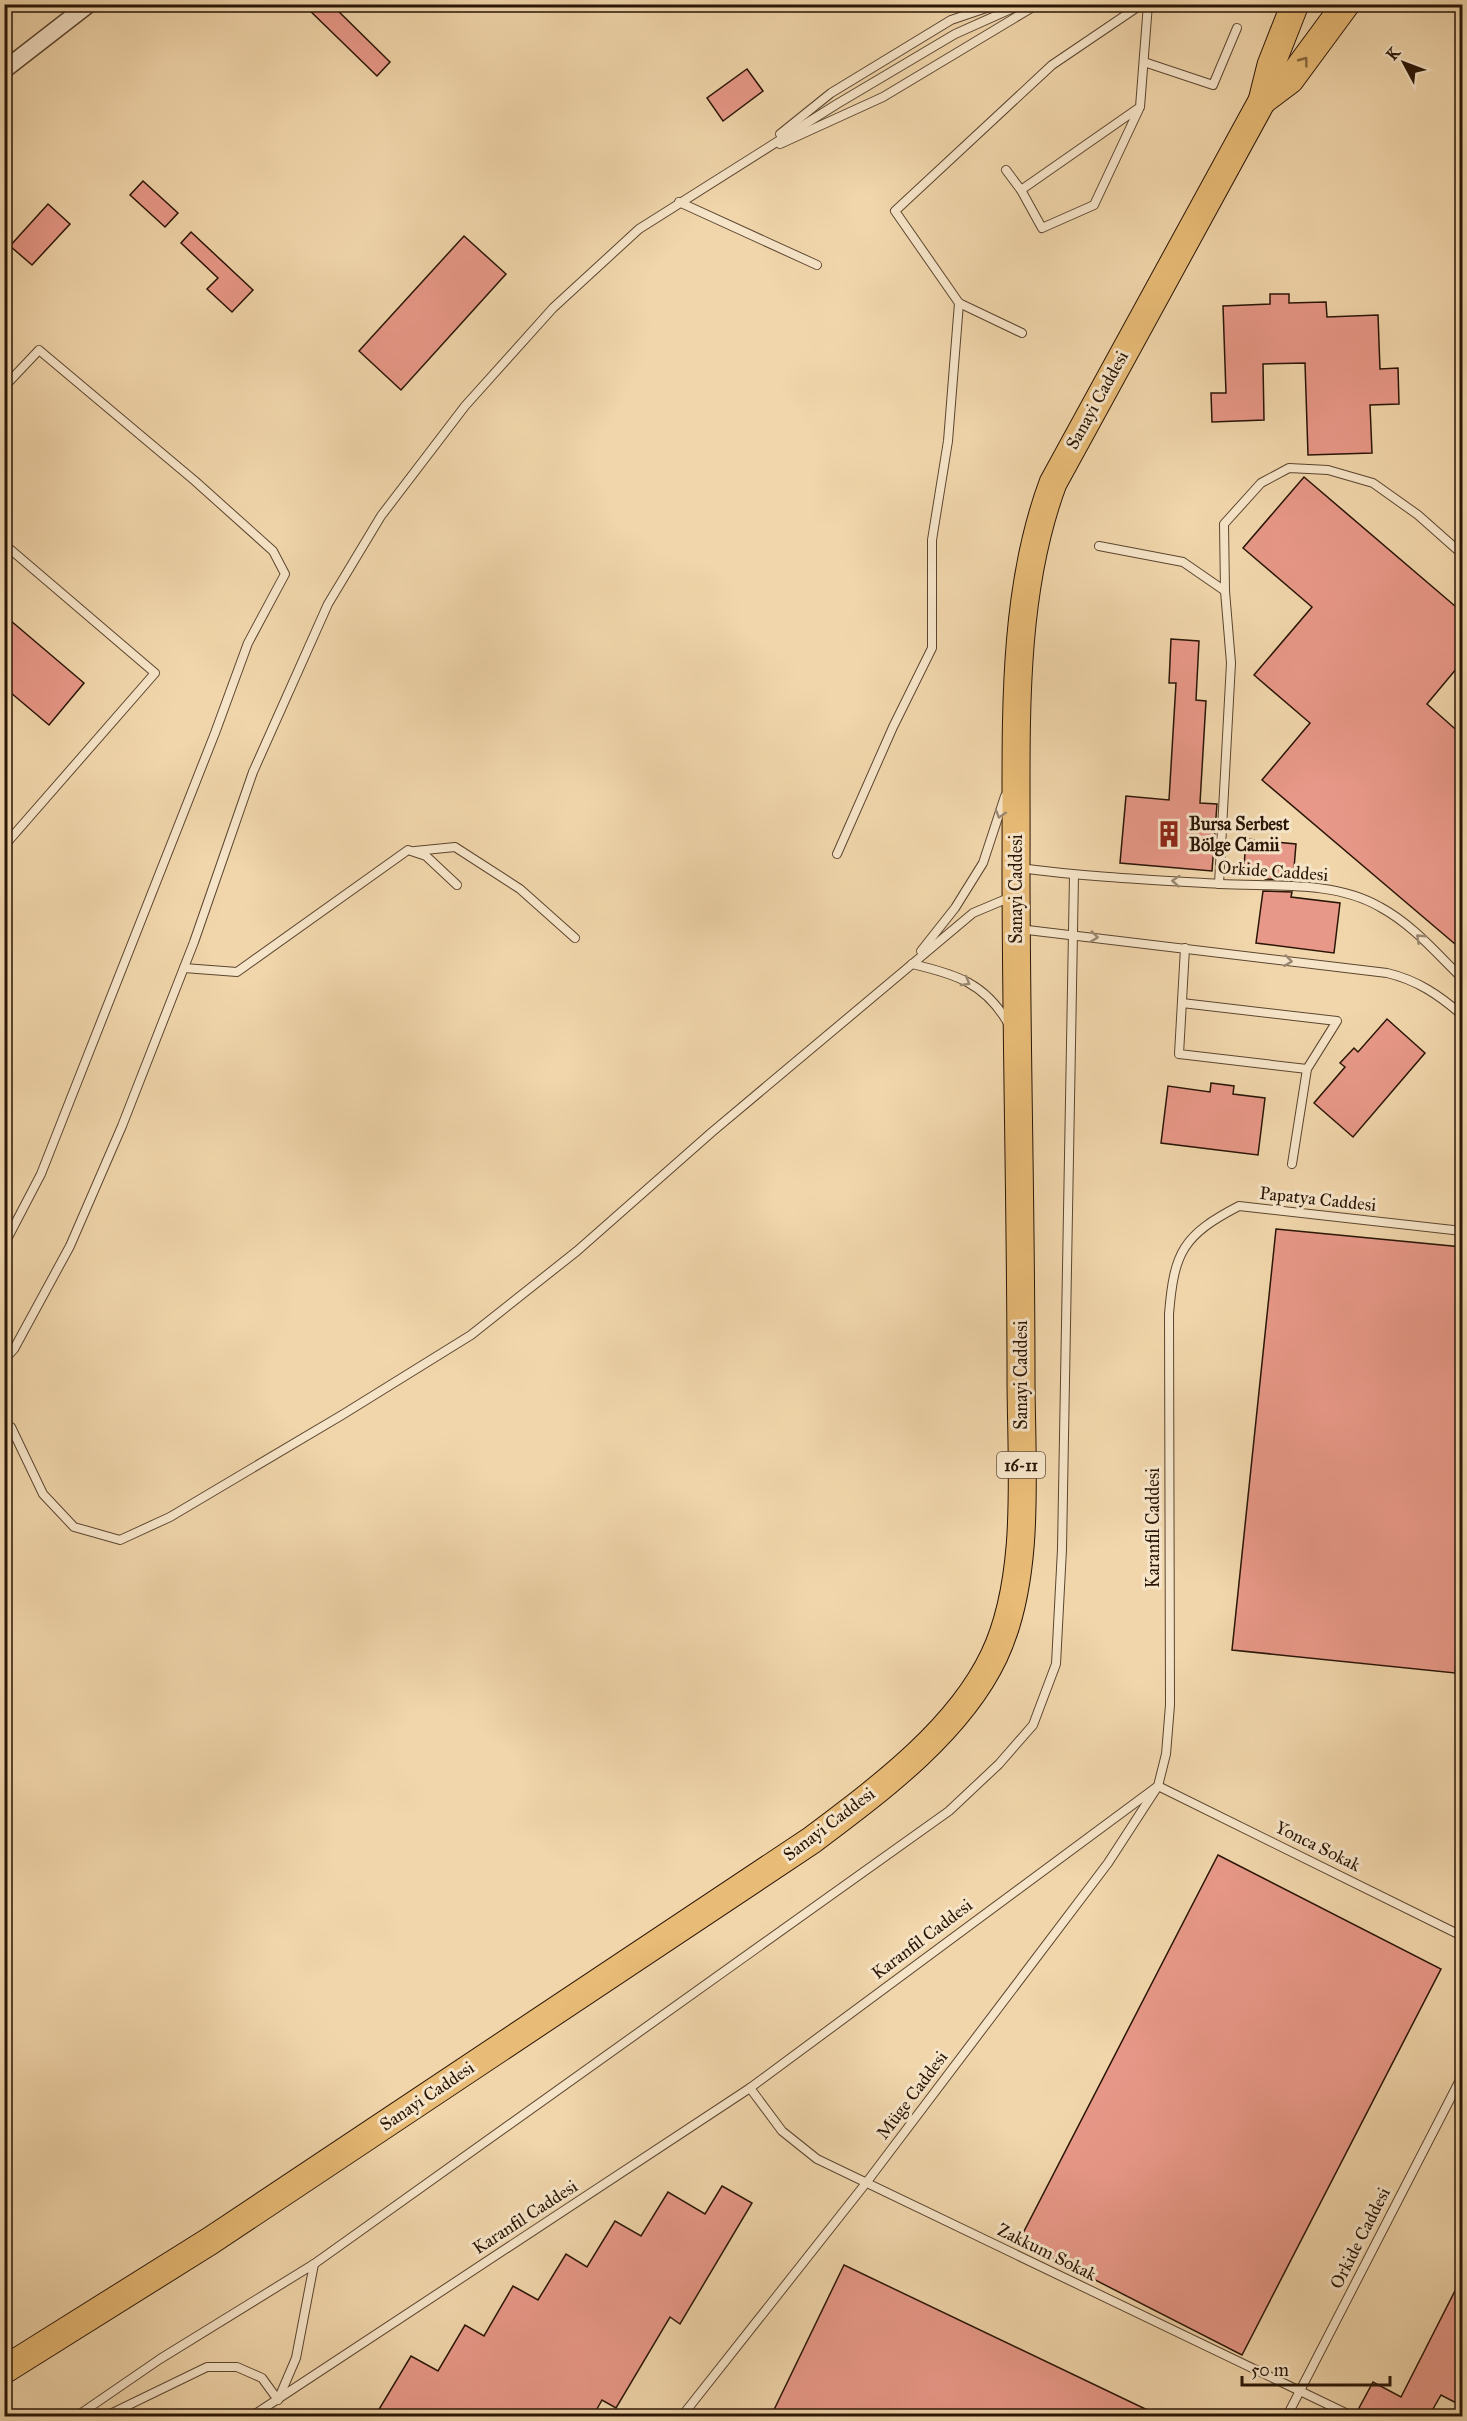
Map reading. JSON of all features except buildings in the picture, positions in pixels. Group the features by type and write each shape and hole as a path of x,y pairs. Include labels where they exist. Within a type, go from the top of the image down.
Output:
{"main road":[{"path":"1262,101 1271,65 1295,4"},
{"path":"1262,101 1290,80 1346,4"},
{"name":"Sanayi Caddesi","path":"4,2370 210,2241 812,1840 858,1805 943,1727 974,1691 993,1657 1012,1603 1020,1543 1021,1230 1015,928 1016,757 1023,604 1036,534 1047,501 1067,455 1262,101"}],"street":[{"path":"4,70 89,4"}],"lane":[{"path":"752,157 831,93 951,20 999,4"},
{"path":"4,1360 14,1349 70,1246 122,1126 184,968 253,772 328,604 381,516 465,406 553,308 639,229 752,157 956,34 1022,4"},
{"path":"752,157 883,97 1038,4"},
{"path":"1022,333 959,303 895,211 1052,65 1142,4"},
{"path":"1006,170 1021,190 1042,228 1094,205 1140,107 1148,4"},
{"path":"1144,62 1213,85 1237,28"},
{"path":"1021,190 1140,107"},
{"path":"679,202 817,265"},
{"path":"837,854 893,727 932,648 932,540 948,441 959,303"},
{"path":"4,387 39,350 195,481 273,551 285,574 248,643 211,744 41,1174 4,1245"},
{"path":"1219,884 1231,663 1225,591 1224,524 1261,483 1289,468 1328,470 1373,483 1418,515 1462,554"},
{"path":"4,544 155,673 4,846"},
{"path":"1099,546 1183,562 1225,591"},
{"path":"912,964 956,908 983,863 1016,757"},
{"path":"184,968 237,972 408,850 455,847 520,889 575,938"},
{"path":"411,851 426,856 457,885"},
{"name":"Orkide Caddesi","path":"1016,868 1074,875 1310,888 1350,894 1379,906 1399,919 1462,978"},
{"path":"77,2416 160,2359 314,2264 949,1811 999,1764 1034,1725 1056,1664 1057,1653 1062,1537 1071,935 1074,875"},
{"path":"4,1426 11,1427 43,1494 75,1527 120,1540 170,1517 471,1335 577,1251 712,1132 973,913 1016,894"},
{"path":"1015,928 1376,971 1409,978 1441,996 1462,1015"},
{"path":"1185,948 1179,1054 1307,1069"},
{"path":"912,964 950,972 979,989 999,1007 1017,1041"},
{"path":"1182,1003 1337,1021 1307,1069 1293,1164"},
{"name":"Papatya Caddesi","path":"1184,1247 1209,1222 1239,1206 1462,1231"},
{"name":"Karanfil Caddesi","path":"252,2416 750,2088 1158,1786 1166,1754 1170,1705 1169,1314 1172,1280 1184,1247"},
{"name":"Yonca Sokak","path":"1158,1786 1462,1936"},
{"name":"Müge Caddesi","path":"682,2416 866,2183 1108,1863 1158,1786"},
{"name":"Orkide Caddesi","path":"1287,2416 1462,2076"},
{"name":"Zakkum Sokak","path":"750,2088 782,2131 817,2159 1352,2416"},
{"path":"278,2400 296,2358 314,2264"},
{"path":"106,2416 207,2367 237,2367 262,2378 278,2400"}],"place":[{"name":"Bursa Serbest Bölge Camii","path":"1169,834"}]}
